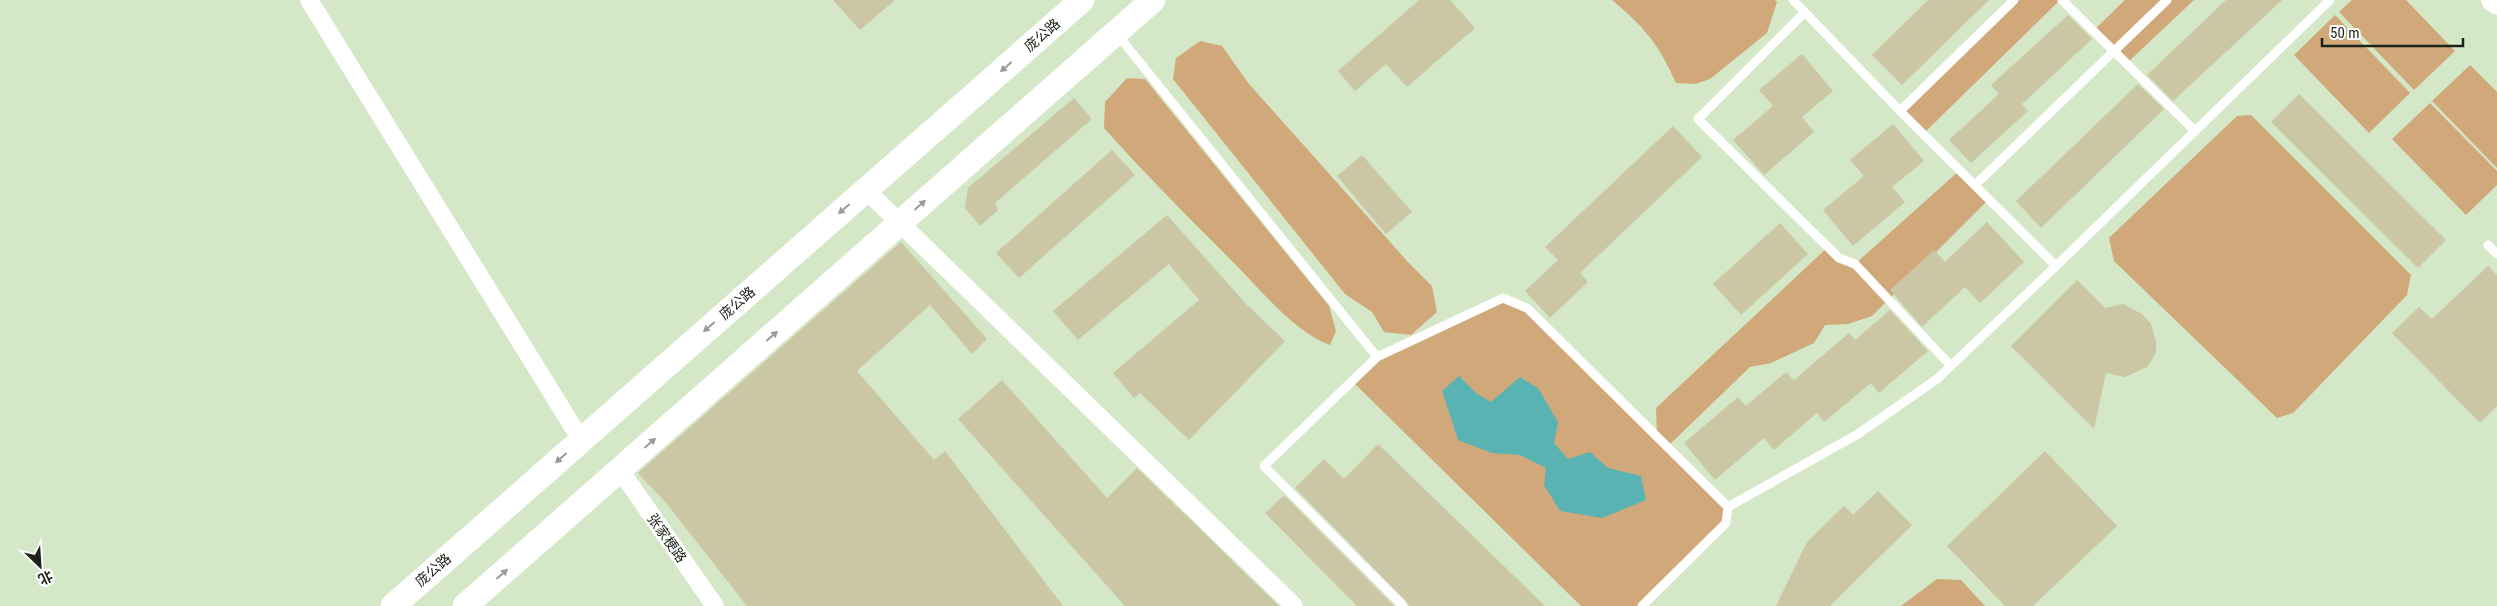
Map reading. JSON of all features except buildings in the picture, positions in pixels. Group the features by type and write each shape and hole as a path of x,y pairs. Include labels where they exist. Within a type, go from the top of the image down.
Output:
{"main road":[{"name":"庞公路","path":"393,606 1082,0"},
{"path":"465,606 1153,0"}],"street":[{"path":"309,0 581,440"},
{"path":"2492,0 2497,4"},
{"path":"866,190 1294,606"},
{"name":"张家梗路","path":"620,470 715,606"}],"lane":[{"path":"1794,0 1804,13 1900,111 2056,266"},
{"path":"1900,111 2014,0"},
{"path":"2062,0 2194,130"},
{"path":"1975,185 2167,0"},
{"path":"1728,507 1858,434 1938,379 2330,0"},
{"path":"1804,13 1698,119 1839,258 1855,264 1951,366"},
{"path":"1116,32 1377,357"},
{"path":"2488,245 2497,254"},
{"path":"1403,606 1264,466 1377,357 1503,298 1527,308 1728,507"},
{"path":"1642,606 1726,523 1728,507"}],"shaded area":[{"path":"1612,0 1775,0 1777,2 1767,33 1710,79 1695,84 1676,83 1670,69 1650,37"},
{"path":"2014,0 2060,0 1923,134 1900,111"},
{"path":"2125,0 2194,0 2127,63 2094,30"},
{"path":"2352,0 2406,0 2455,51 2414,90 2339,12"},
{"path":"2335,15 2410,93 2369,133 2294,55"},
{"path":"1200,41 1222,46 1249,84 1407,261 1432,286 1437,312 1411,335 1384,332 1372,312 1345,294 1173,79 1176,58"},
{"path":"2470,65 2497,92 2497,168 2432,101"},
{"path":"1127,78 1145,79 1329,306 1336,331 1330,345 1304,331 1279,309 1152,180 1104,128 1105,102"},
{"path":"2430,103 2497,171 2497,185 2466,215 2392,139"},
{"path":"2251,115 2411,275 2407,295 2293,413 2277,418 2114,261 2109,238 2237,116"},
{"path":"1960,170 1989,199 1872,316 1848,324 1825,325 1814,343 1771,363 1750,367 1667,447 1728,507 1726,523 1642,606 1581,606 1352,381 1377,357 1503,298 1527,308 1657,436 1656,408 1828,247 1855,264"},
{"path":"1937,579 1961,580 1985,606 1901,606"}],"water":[{"path":"1459,376 1476,393 1491,402 1520,377 1538,388 1558,422 1554,443 1568,459 1590,452 1608,468 1641,476 1646,500 1602,518 1560,511 1544,485 1546,468 1520,455 1492,453 1458,440 1442,391"}]}
